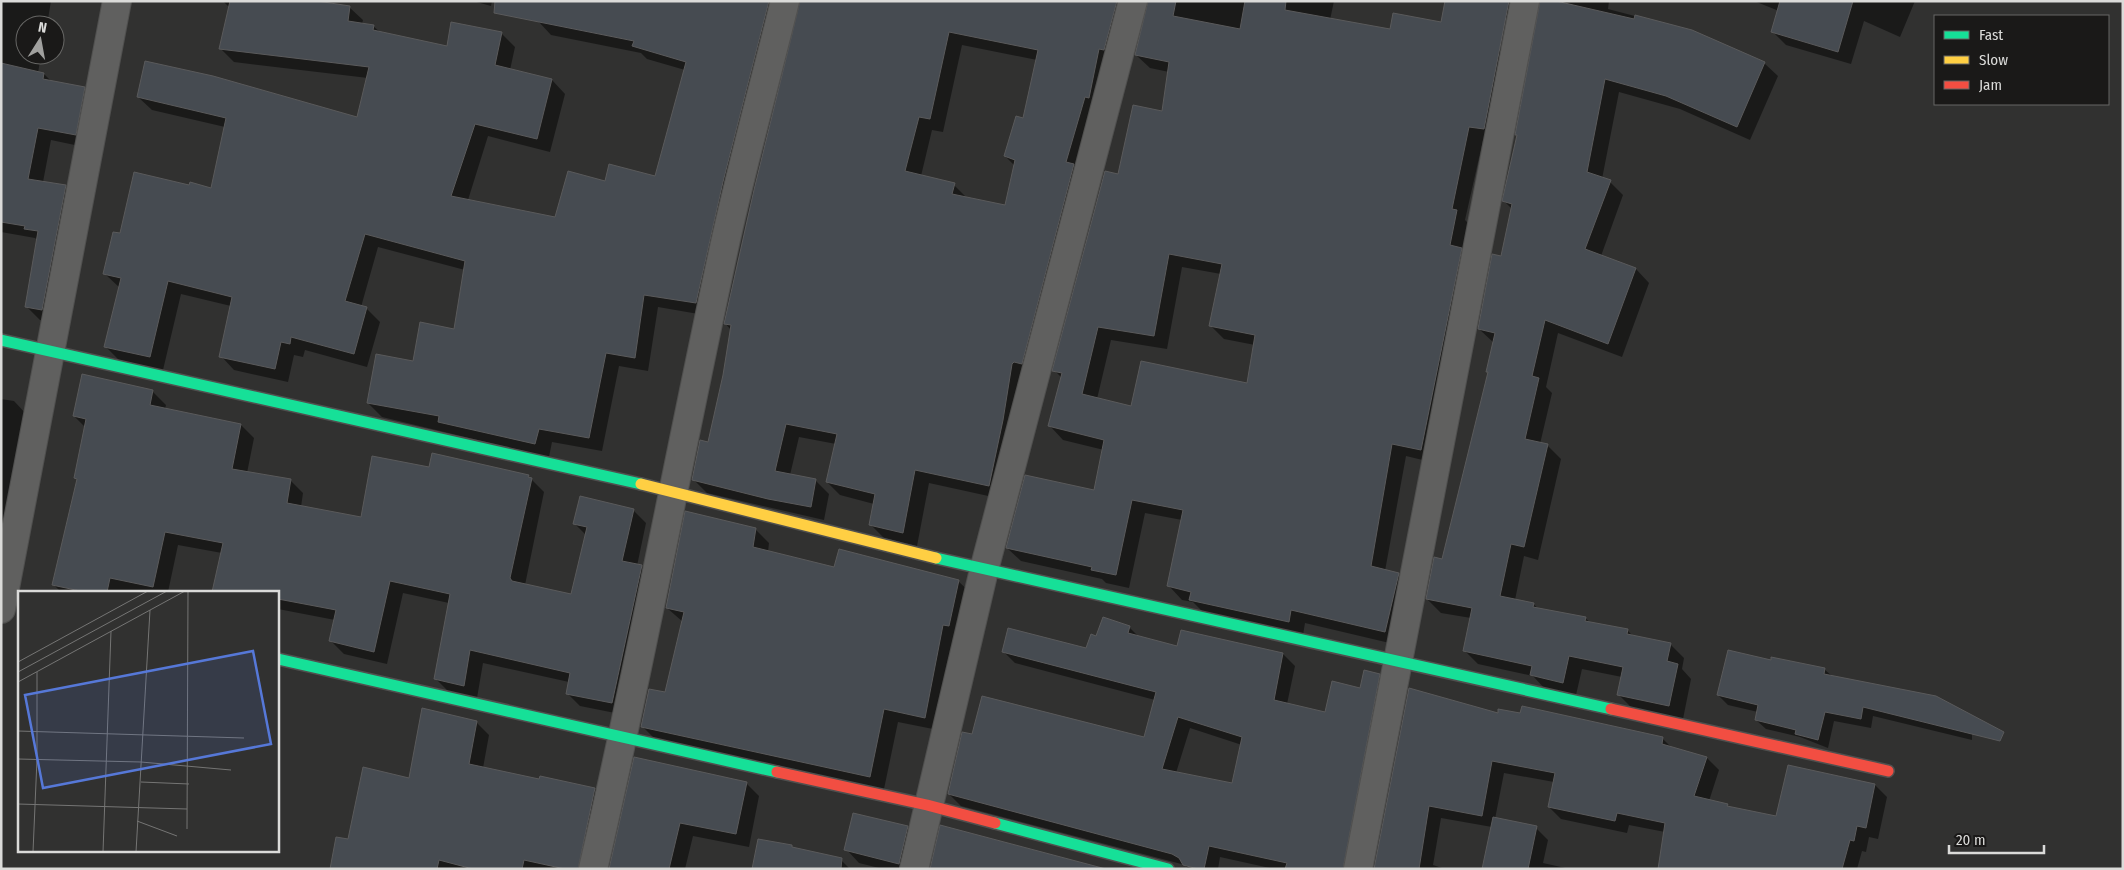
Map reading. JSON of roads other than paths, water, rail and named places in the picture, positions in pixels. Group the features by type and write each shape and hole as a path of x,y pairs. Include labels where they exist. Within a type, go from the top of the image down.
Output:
{"street":[{"path":"6,599 117,1"},
{"path":"593,869 624,739 672,491 724,245 785,1"},
{"path":"914,869 927,805 984,570 1133,1"},
{"path":"1358,869 1400,663 1526,1"},
{"path":"1,340 672,491 984,570 1888,771"},
{"path":"279,659 624,739 927,805 1168,869"}]}
